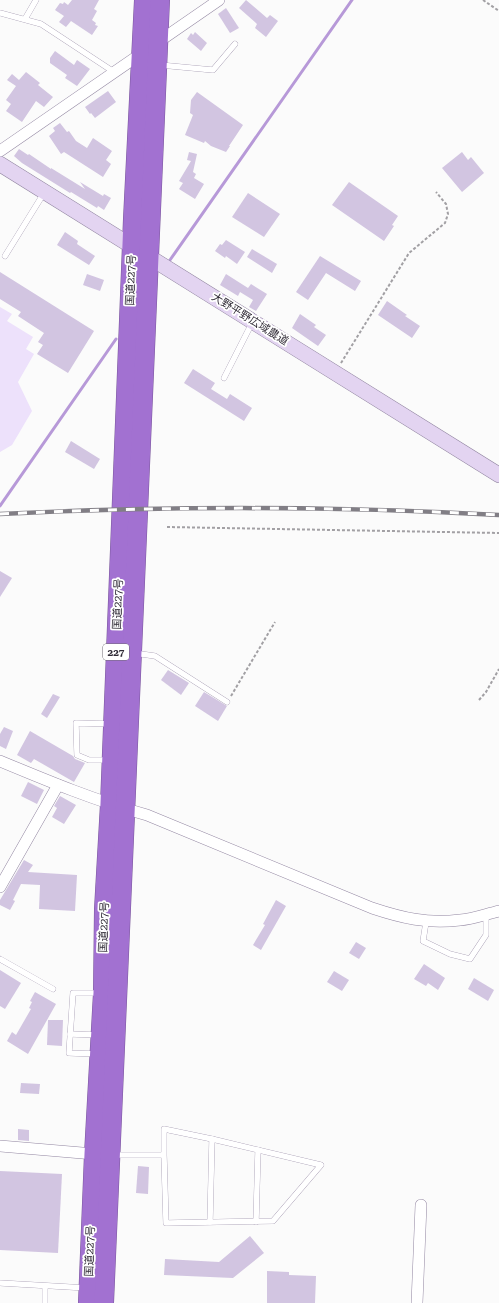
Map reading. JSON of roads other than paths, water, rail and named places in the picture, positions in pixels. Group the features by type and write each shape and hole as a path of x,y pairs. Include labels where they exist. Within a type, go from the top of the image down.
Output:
{"highway":[{"name":"国道227号","path":"104,1303 103,1154 124,652 132,246 144,0"},
{"name":"国道227号","path":"106,1082 99,1054 103,992 104,909 118,807 112,760 113,724 124,652 149,257 160,0"},
{"name":"国道227号","path":"89,1295 103,1154"}],"street":[{"path":"0,150 219,0"},
{"name":"大野平野広域農道","path":"0,164 499,475"},
{"path":"0,761 58,785 118,807 147,815 372,908 404,918 426,922 461,920 499,911"},
{"path":"0,887 58,785"},
{"path":"0,1146 103,1154"},
{"path":"417,1303 421,1205"}],"lane":[{"path":"25,19 36,0"},
{"path":"0,13 41,24 114,72"},
{"path":"158,65 213,70 235,44"},
{"path":"5,256 45,191"},
{"path":"224,378 253,321"},
{"path":"124,652 155,656 227,702"},
{"path":"112,760 89,760 77,755 76,723 113,724"},
{"path":"426,922 423,941 450,954 470,959 486,935 486,914"},
{"path":"0,959 53,990"},
{"path":"99,1054 69,1053 70,1034 73,993 103,992"},
{"path":"70,1034 100,1036"},
{"path":"164,1129 258,1150 321,1165 273,1222 166,1223 164,1129"},
{"path":"210,1222 212,1139"},
{"path":"256,1222 258,1150"},
{"path":"103,1154 164,1155"},
{"path":"0,1283 45,1286 89,1295"},
{"path":"44,1303 45,1286"}],"waterway":[{"path":"170,260 352,0"},
{"path":"0,506 116,339"}],"railway":[{"path":"0,514 62,511 250,508 374,510 499,515"}]}
